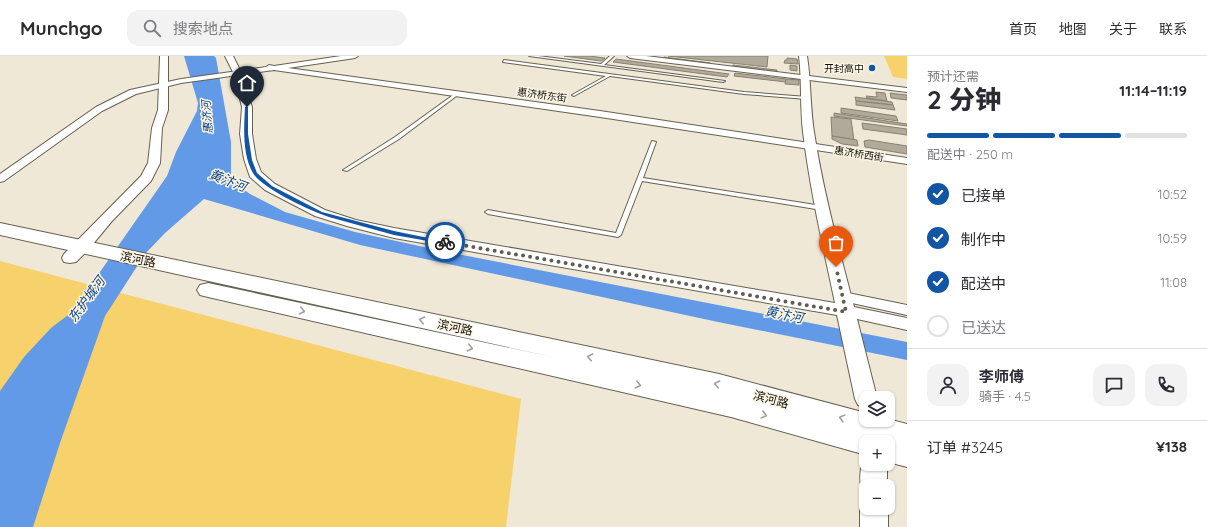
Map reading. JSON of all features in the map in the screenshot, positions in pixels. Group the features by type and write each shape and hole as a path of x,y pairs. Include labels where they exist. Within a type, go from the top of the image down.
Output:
{"main road":[{"name":"滨河路","path":"0,229 87,255"},
{"name":"滨河路","path":"0,241 87,255 146,268 730,406 869,435"},
{"name":"滨河路","path":"895,436 907,436"},
{"name":"滨河路","path":"895,447 907,454"}],"street":[{"path":"87,255 107,218 146,178 154,162 157,128 163,110 164,56"},
{"path":"229,56 247,107 246,134 250,160 255,174 270,187 320,213 352,223 394,233 846,310 907,324"},
{"path":"270,68 340,56"},
{"path":"0,178 62,133 104,106 126,94 163,84 181,81 355,56"},
{"path":"630,56 907,90"},
{"path":"803,56 806,78 808,130 822,208 864,391"},
{"path":"270,68 290,58"},
{"name":"惠济桥东街","path":"270,68 600,114 811,146"},
{"name":"惠济桥西街","path":"811,146 907,161"},
{"path":"846,310 907,310"},
{"path":"874,515 874,527"}],"lane":[{"path":"531,56 723,81"},
{"path":"602,65 612,56"},
{"path":"504,61 744,93 807,98"},
{"path":"574,95 599,83 609,75"},
{"path":"345,170 397,138 457,94"},
{"path":"488,212 618,235 654,142"},
{"path":"640,179 822,208"}],"shaded area":[{"path":"884,56 907,56 907,79 893,77"},
{"path":"0,261 521,399 506,527 0,527"}],"water":[{"path":"184,56 214,56 216,58 231,142 231,180 250,194 285,212 355,232 442,251 907,342 907,360 718,322 360,245 204,199 165,233 145,254 105,316 61,440 33,527 0,527 0,391 24,357 51,328 72,312 167,176 176,152 197,111 198,103"}],"building":[{"path":"564,56 589,56 605,58 601,61"},
{"path":"668,56 768,56 767,67"},
{"path":"664,57 710,63 663,58"},
{"path":"787,58 797,59 798,64 784,63"},
{"path":"616,59 729,74 727,77 613,62"},
{"path":"733,65 777,70 777,72 732,67"},
{"path":"790,65 797,66 797,71 790,70"},
{"path":"735,73 786,79 786,82 734,76"},
{"path":"786,79 799,80 799,85 785,84"},
{"path":"876,92 885,93 887,101 867,98 866,96 877,97"},
{"path":"890,93 907,95 907,100 891,98"},
{"path":"855,97 892,102 893,105 856,101"},
{"path":"856,101 893,105 895,110 856,105"},
{"path":"841,108 896,116 898,121 841,113"},
{"path":"834,113 907,124 907,126 834,116"},
{"path":"831,117 851,119 854,140 832,136"},
{"path":"862,123 907,129 907,135 863,129"},
{"path":"832,136 857,140 858,146 842,144 832,139"},
{"path":"869,140 907,146 907,154 865,147 864,141"}],"way so far":[{"path":"445,242 846,312 836,267"}],"place":[{"name":"开封高中","path":"872,68"}],"route":[{"path":"247,107 246,134 250,160 255,174 270,187 320,213 352,223 394,233 445,242"}],"water label":[{"name":"惠济河","path":"207,117"},
{"name":"黄汴河","path":"228,180"},
{"name":"东护城河","path":"86,299"},
{"name":"黄汴河","path":"784,314"}]}
